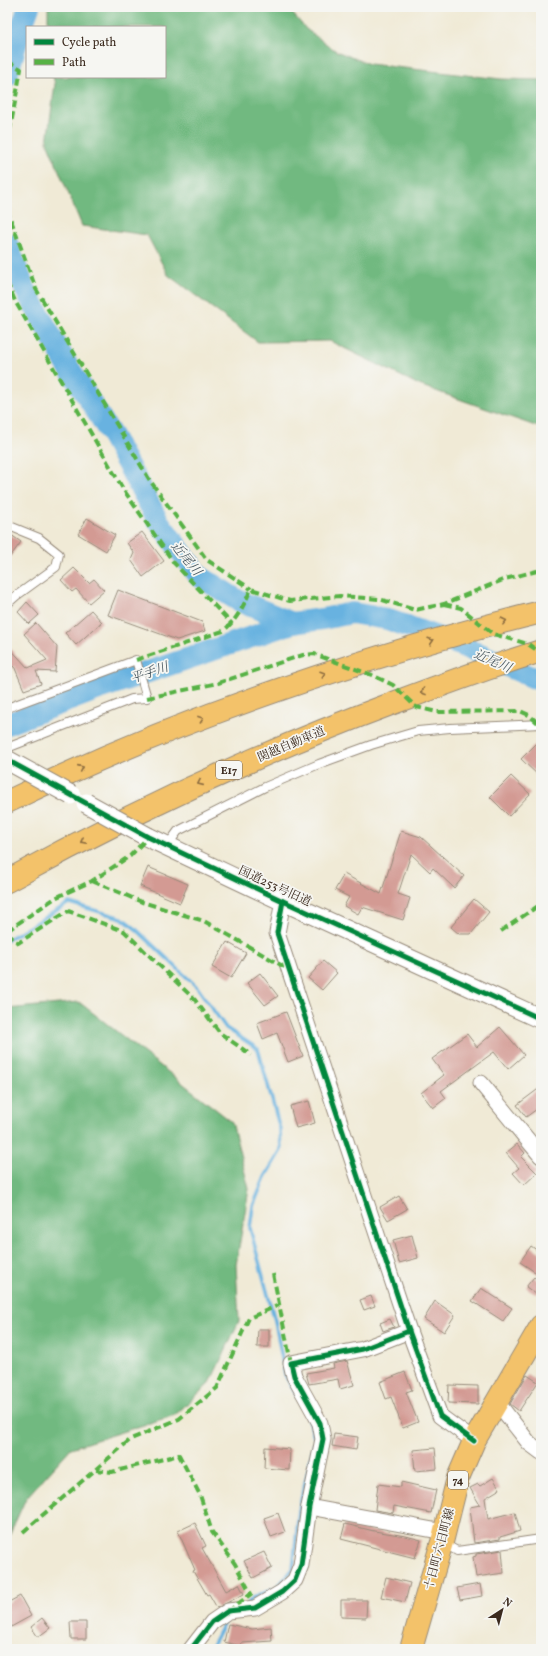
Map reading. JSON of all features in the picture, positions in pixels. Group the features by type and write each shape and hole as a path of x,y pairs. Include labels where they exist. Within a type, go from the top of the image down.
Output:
{"main road":[{"path":"7,802 78,769 156,736 263,695 395,652 541,612"},
{"name":"関越自動車道","path":"7,881 75,845 196,785 352,718 460,678 534,653"},
{"name":"十日町六日町線","path":"411,1649 458,1478 474,1441 541,1326"}],"street":[{"name":"国道253号旧道","path":"7,760 148,837 283,901 541,1019"},
{"path":"283,901 277,933 409,1331 440,1416 474,1441"},
{"path":"481,1083 541,1156"},
{"path":"191,1649 212,1622 228,1611 255,1608 282,1592 295,1580 301,1565 309,1507 323,1439 320,1423 294,1376 291,1363 363,1349 409,1331"},
{"path":"497,1402 529,1443 541,1452"},
{"path":"309,1507 443,1537"}],"lane":[{"path":"7,525 39,538 59,554 56,567 7,604"},
{"path":"7,708 136,660 147,698 132,699 7,748"},
{"path":"167,846 178,832 265,787 319,764 371,745 418,731 541,724"},
{"path":"443,1537 457,1551 541,1539"}],"green space":[{"path":"48,7 287,7 306,29 336,51 369,64 501,79 541,80 541,428 419,385 330,341 258,342 168,275 147,235 82,226 47,142 55,84 53,78 166,78 166,26 48,26"},
{"path":"79,1002 232,1122 249,1189 236,1265 239,1321 210,1383 175,1415 71,1448 26,1498 7,1541 7,1009"}],"building":[{"path":"87,518 115,535 106,551 78,534"},
{"path":"7,532 21,542 7,561"},
{"path":"142,532 164,561 143,577 131,560 134,553 127,543"},
{"path":"74,568 89,583 94,579 104,590 89,603 76,589 72,592 61,580"},
{"path":"118,590 202,622 205,631 177,640 108,615"},
{"path":"27,602 39,615 29,624 18,612"},
{"path":"91,610 102,622 76,645 65,633"},
{"path":"36,623 57,647 55,672 36,671 41,684 24,690 14,666 7,672 7,645 28,668 47,660 24,634"},
{"path":"541,739 541,778 521,759"},
{"path":"511,776 530,794 509,816 490,797"},
{"path":"401,831 421,837 464,876 454,888 433,868 430,872 411,854 398,894 410,898 403,920 362,907 358,914 344,906 349,897 335,890 344,874 381,894"},
{"path":"148,867 188,884 180,903 140,886"},
{"path":"474,899 489,912 471,934 459,934 451,927"},
{"path":"227,942 246,953 231,978 212,967"},
{"path":"323,961 337,973 322,990 308,978"},
{"path":"260,973 278,996 265,1005 247,983"},
{"path":"286,1012 303,1056 288,1062 277,1033 263,1039 257,1023"},
{"path":"500,1027 524,1055 508,1069 494,1052 441,1091 446,1098 433,1108 421,1093 444,1075 432,1059 467,1034 477,1047"},
{"path":"541,1087 541,1106 526,1117 517,1105"},
{"path":"309,1101 315,1123 296,1128 290,1106"},
{"path":"517,1144 525,1153 521,1157 537,1173 524,1185 513,1173 519,1168 506,1153"},
{"path":"399,1196 407,1209 388,1220 380,1207"},
{"path":"412,1235 418,1258 399,1263 393,1240"},
{"path":"531,1246 541,1253 541,1276 520,1262"},
{"path":"534,1277 541,1282 541,1288 536,1294 526,1287"},
{"path":"481,1288 512,1308 503,1321 472,1301"},
{"path":"371,1296 375,1306 364,1310 360,1300"},
{"path":"435,1301 455,1315 444,1332 424,1319"},
{"path":"390,1319 394,1327 383,1331 380,1323"},
{"path":"258,1329 269,1329 269,1347 257,1347"},
{"path":"347,1361 354,1385 340,1389 338,1379 309,1384 306,1373 334,1368 333,1364"},
{"path":"405,1372 412,1390 406,1392 418,1422 403,1428 391,1397 386,1399 380,1382"},
{"path":"527,1375 538,1382 519,1411 510,1404"},
{"path":"449,1385 478,1386 478,1404 448,1403"},
{"path":"334,1434 358,1437 356,1450 332,1446"},
{"path":"265,1447 290,1449 289,1470 264,1468"},
{"path":"435,1448 437,1469 415,1471 413,1450"},
{"path":"493,1478 500,1489 485,1498 488,1519 515,1512 520,1531 500,1537 500,1539 474,1543 470,1507 480,1505 470,1488 478,1484 480,1486"},
{"path":"401,1482 436,1490 431,1513 394,1506 393,1513 375,1510 378,1484 401,1487"},
{"path":"278,1513 285,1532 271,1537 264,1518"},
{"path":"195,1523 206,1546 202,1548 226,1591 239,1584 244,1594 217,1608 209,1594 207,1595 193,1571 195,1570 178,1531"},
{"path":"345,1524 421,1540 415,1558 341,1539"},
{"path":"502,1550 504,1573 476,1577 473,1557 476,1556 476,1554"},
{"path":"264,1552 272,1568 253,1578 244,1561"},
{"path":"386,1577 410,1583 405,1602 381,1597"},
{"path":"480,1584 482,1596 460,1600 457,1588"},
{"path":"20,1596 31,1616 11,1627 7,1621 7,1603"},
{"path":"341,1600 367,1600 366,1618 341,1617"},
{"path":"42,1618 50,1628 38,1637 31,1627"},
{"path":"70,1622 86,1622 86,1639 71,1639"},
{"path":"228,1624 252,1629 271,1627 272,1641 242,1643 241,1646 224,1642"}],"waterway":[{"name":"近尾川","path":"7,76 20,31 29,7"},
{"name":"近尾川","path":"7,243 24,287 66,363 112,436 159,522 199,576 239,601 292,623 352,613 387,619 460,645 541,681"},
{"name":"平手川","path":"7,724 104,687 292,623"},
{"path":"7,940 69,903 122,918 136,929 197,987 226,1028 258,1049 280,1129 281,1150 265,1177 253,1206 250,1228 275,1321 285,1375 298,1398"},
{"path":"248,1603 253,1598 278,1586 293,1569 299,1509 315,1440 308,1416"},
{"path":"212,1645 224,1622"}],"marked path":[{"path":"7,61 21,69 7,146"},
{"path":"7,196 8,212 36,289 149,479 207,560 251,589"},
{"path":"7,282 15,301 123,489 174,563 232,624"},
{"path":"136,660 223,631 236,617 251,589 290,601 340,596 379,599 415,610 444,604 505,579 541,570"},
{"path":"444,604 461,608 493,634 528,644 541,653"},
{"path":"147,698 218,683 303,655 314,654 372,675 393,685 416,707 437,712 520,711 529,715 539,724"},
{"path":"7,931 55,898 92,881 130,856 148,837"},
{"path":"92,881 142,902 204,921 288,969"},
{"path":"501,931 541,904"},
{"path":"7,933 18,943 68,911 124,931 195,1000 220,1033 251,1055"},
{"path":"273,1274 291,1363"},
{"path":"23,1532 131,1439 179,1419 217,1388 249,1318 279,1305"},
{"path":"96,1470 112,1472 179,1455 200,1495 212,1532 235,1564 251,1594 231,1609"}],"cycle path":[{"path":"7,760 148,837 283,901 541,1019"},
{"path":"283,901 277,933 409,1331 440,1416 474,1441"},
{"path":"191,1649 212,1622 228,1611 255,1608 282,1592 295,1580 301,1565 309,1507 323,1439 320,1423 294,1376 291,1363 363,1349 409,1331"}]}
